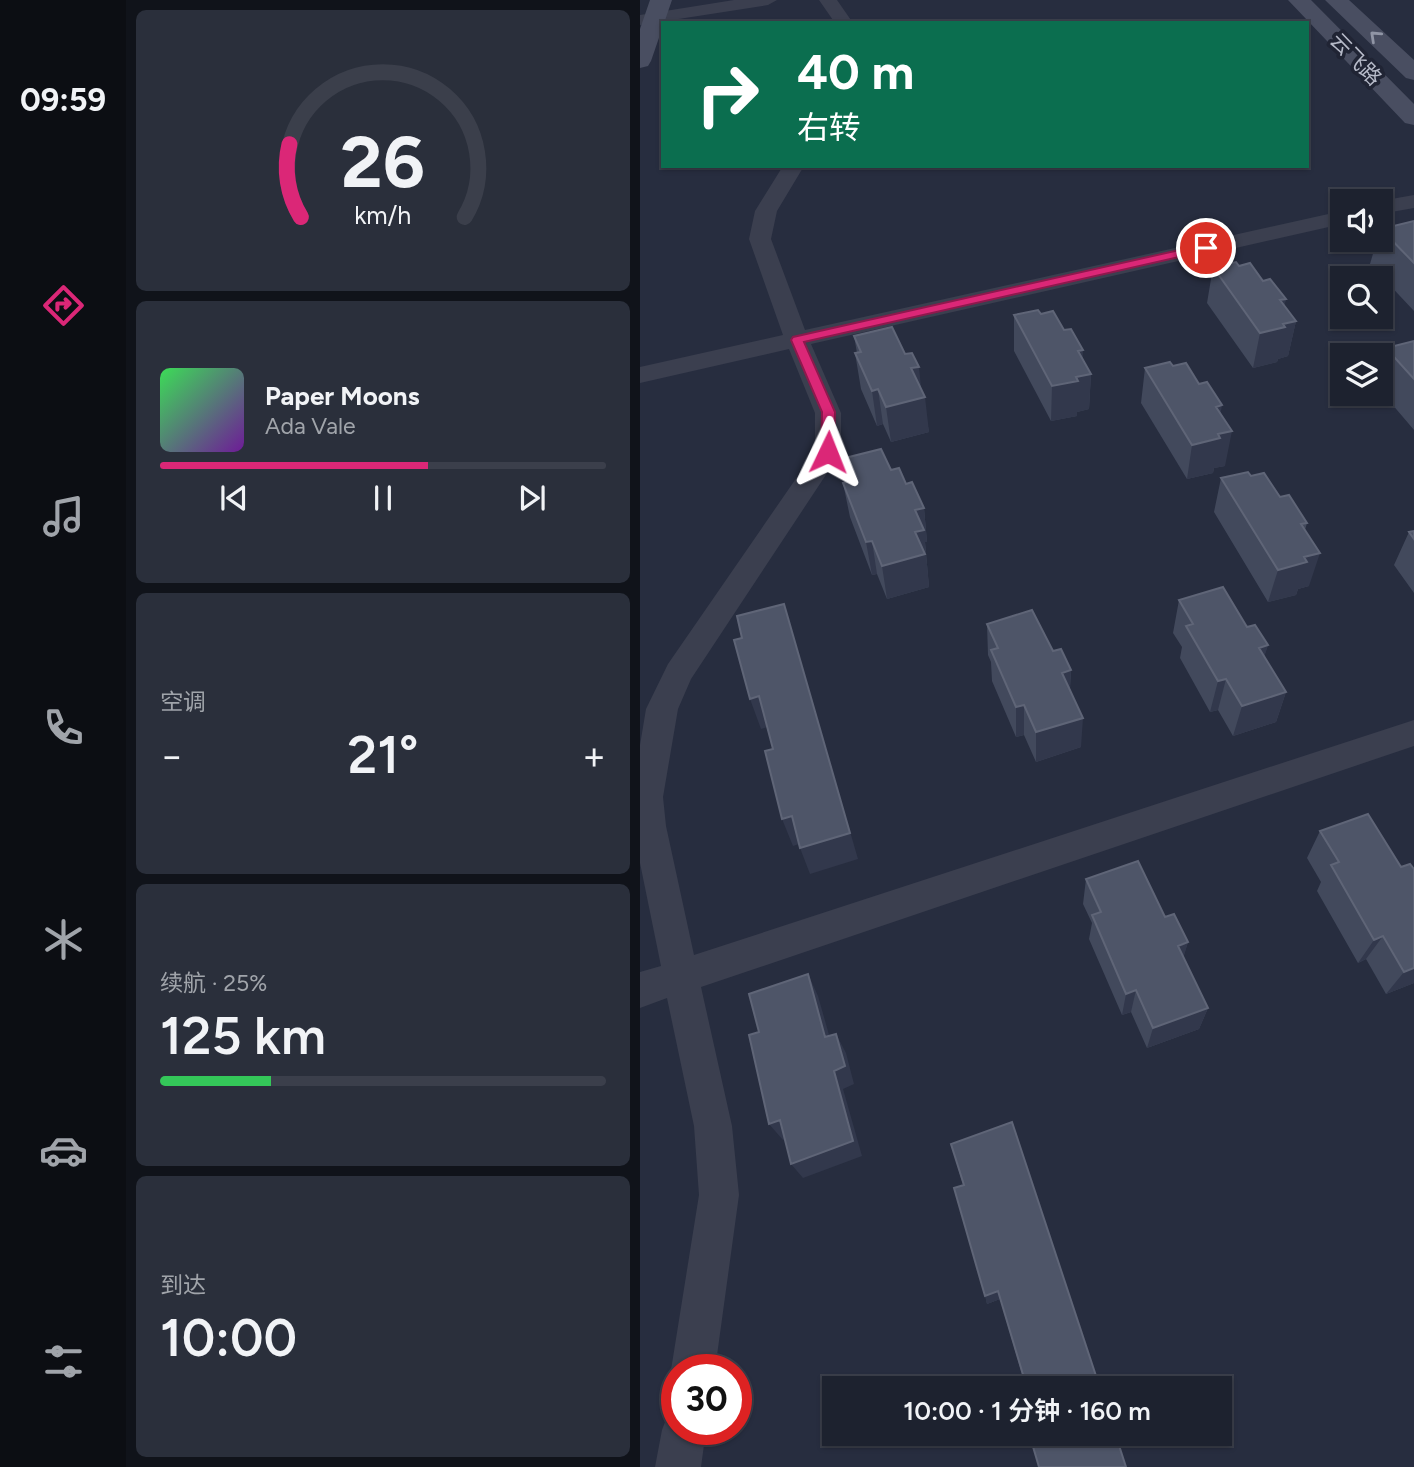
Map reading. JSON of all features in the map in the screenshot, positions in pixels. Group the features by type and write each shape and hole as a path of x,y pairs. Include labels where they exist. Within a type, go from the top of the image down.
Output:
{"main road":[{"name":"云飞路","path":"1299,0 1414,118"},
{"name":"云飞路","path":"1336,0 1414,73"},
{"path":"640,61 647,9"}],"street":[{"path":"647,9 768,0"},
{"path":"828,0 843,21"},
{"path":"695,1354 719,1195 713,1126 649,826 647,797 662,709 679,673 828,452 828,412 797,340 760,239 766,211 792,168"},
{"path":"1393,205 1414,201"},
{"path":"640,375 1330,220"},
{"path":"640,990 1414,733"},
{"path":"678,1467 682,1445"}],"building":[{"path":"1414,221 1414,263 1393,241 1393,226"},
{"path":"1236,262 1239,266 1250,263 1263,281 1270,279 1286,299 1280,300 1296,321 1283,324 1285,327 1260,333 1213,267"},
{"path":"1038,310 1041,314 1053,311 1064,330 1071,329 1083,350 1078,351 1091,374 1076,377 1078,381 1052,386 1014,315"},
{"path":"892,327 905,354 912,353 919,367 911,368 925,397 886,407 878,389 872,391 855,353 861,352 854,336"},
{"path":"1414,341 1414,379 1393,356 1393,346"},
{"path":"1170,362 1173,366 1186,363 1199,384 1207,382 1222,405 1216,407 1232,431 1218,434 1220,438 1192,445 1145,368"},
{"path":"881,449 891,470 899,468 906,484 912,482 924,508 915,510 924,530 915,532 925,554 882,566 872,541 866,542 843,483 850,481 841,459"},
{"path":"1248,472 1251,476 1264,473 1280,497 1289,495 1307,523 1301,524 1320,553 1304,557 1307,562 1278,570 1221,478"},
{"path":"1223,587 1247,627 1255,625 1268,645 1259,648 1286,692 1242,706 1226,679 1218,681 1186,626 1193,624 1179,600"},
{"path":"784,604 850,833 800,848 792,816 782,819 765,751 773,749 759,696 750,699 734,640 742,638 737,616"},
{"path":"1032,610 1053,651 1061,649 1071,670 1062,673 1083,718 1036,732 1024,705 1016,707 991,650 998,648 987,624"},
{"path":"1368,814 1401,867 1410,864 1414,869 1414,968 1404,972 1383,936 1374,940 1331,865 1339,862 1320,831"},
{"path":"1138,861 1165,917 1174,914 1188,942 1178,946 1208,1008 1153,1028 1136,990 1126,994 1092,915 1101,912 1086,879"},
{"path":"808,974 825,1037 836,1034 845,1066 834,1071 853,1141 791,1164 780,1120 769,1124 749,1035 759,1032 749,994"},
{"path":"1012,1122 1096,1376 1023,1376 998,1291 985,1296 954,1188 964,1185 951,1144"},
{"path":"1033,1446 1119,1446 1126,1467 1039,1467"}],"route":[{"path":"828,452 828,412 797,340 1206,248"}]}
